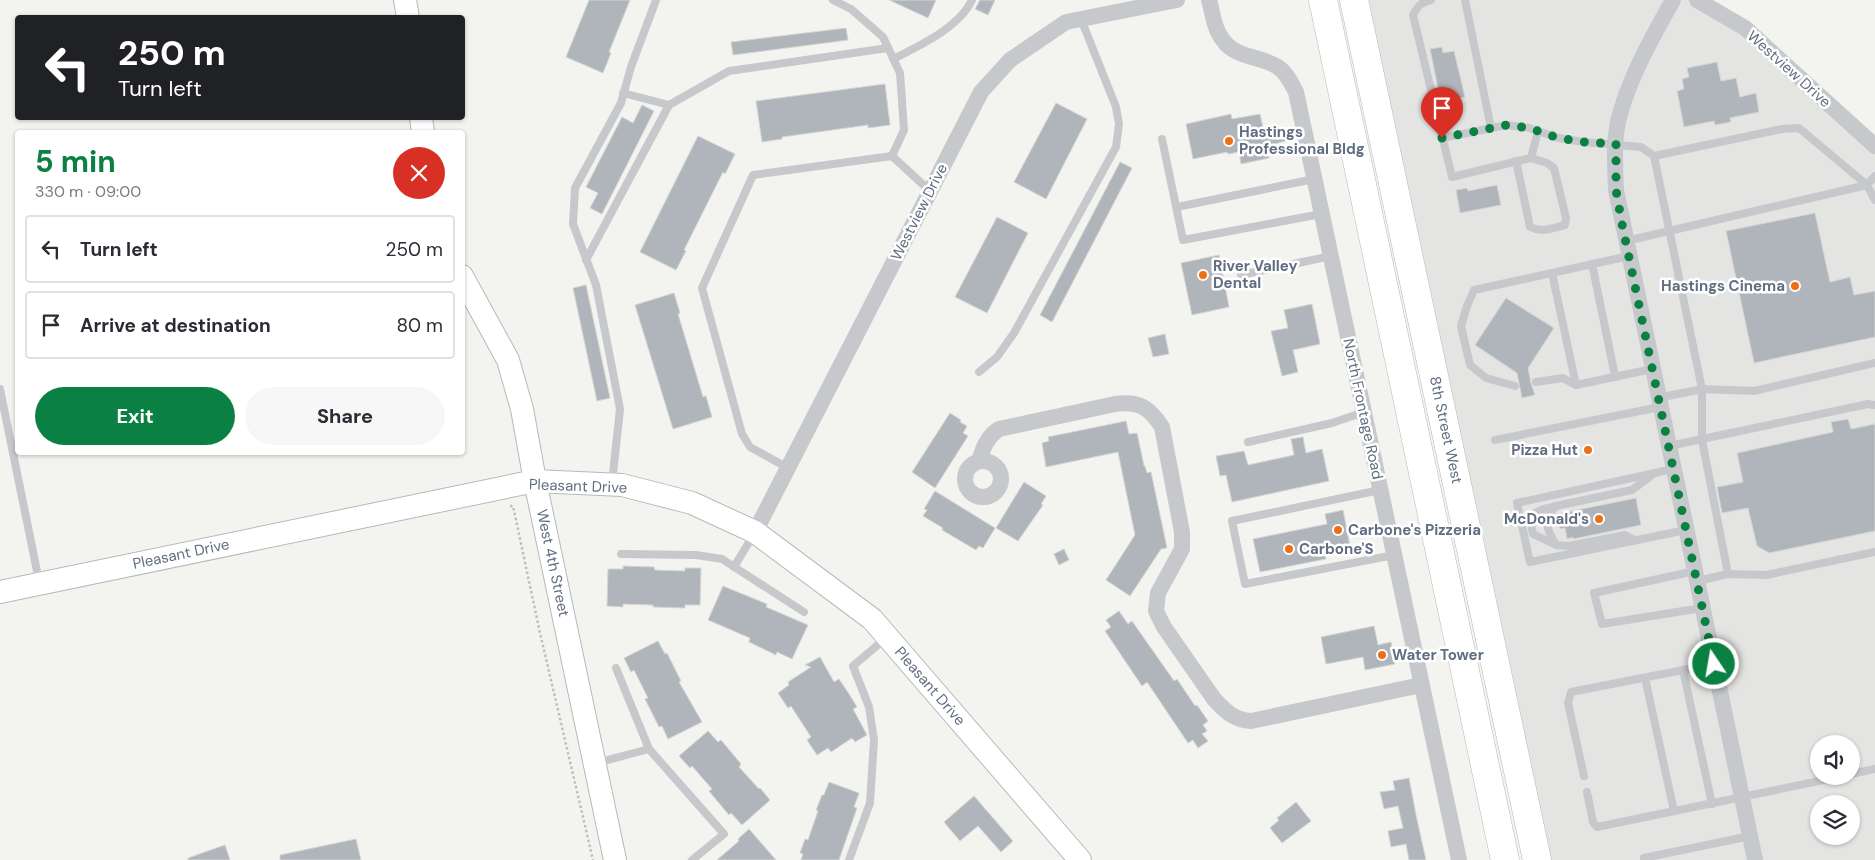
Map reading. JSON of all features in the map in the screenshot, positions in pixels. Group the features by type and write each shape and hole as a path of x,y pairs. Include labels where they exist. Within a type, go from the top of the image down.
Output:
{"highway":[{"name":"8th Street West","path":"1323,0 1505,860"},
{"name":"8th Street West","path":"1354,0 1537,860"}],"street":[{"path":"404,0 407,15"},
{"name":"Westview Drive","path":"755,532 981,92 1010,60 1066,22 1177,0"},
{"name":"North Frontage Road","path":"1209,0 1217,32 1224,42 1233,50 1278,67 1289,77 1296,92 1459,860"},
{"path":"1673,0 1632,79 1619,116 1616,144 1616,190 1755,860"},
{"name":"Westview Drive","path":"1697,0 1745,28 1875,146"},
{"name":"West 4th Street","path":"465,281 508,360 522,409 535,481 615,860"},
{"path":"978,461 983,446 998,429 1115,404 1128,403 1146,408 1154,414 1162,427 1182,532 1182,549 1158,593 1156,611 1164,627 1214,699 1238,719 1251,721 1421,685"},
{"name":"Pleasant Drive","path":"0,592 535,481 622,485 692,503 755,532 872,619 1080,860"}],"lane":[{"path":"612,484 620,409 596,285 572,224 575,188 621,103 630,67 656,0"},
{"path":"833,0 845,3 883,37 900,73 904,130 892,156"},
{"path":"893,59 933,39 968,10 972,0"},
{"path":"1431,0 1423,2 1417,7 1414,15 1452,177 1516,161 1531,158 1548,163 1554,168 1566,218 1565,225 1546,230 1535,230 1530,227 1516,161"},
{"path":"1464,0 1491,128"},
{"path":"979,372 998,356 1014,333 1116,147 1118,124 1116,107 1081,19"},
{"path":"586,260 670,105 729,71 888,48"},
{"path":"623,93 670,105"},
{"path":"1442,138 1507,125 1538,131 1558,138 1641,147 1654,156 1702,389 1702,440 1728,574"},
{"path":"1654,156 1782,129 1799,128 1867,185 1875,200"},
{"path":"1531,158 1538,131"},
{"path":"1162,139 1183,240 1322,214"},
{"path":"892,156 930,191"},
{"path":"788,468 750,447 742,434 702,288 753,175 892,156"},
{"path":"1515,386 1486,378 1470,365 1461,326 1474,290 1592,264 1668,231 1867,185 1875,176"},
{"path":"1176,207 1314,179"},
{"path":"1241,275 1330,256"},
{"path":"1592,264 1615,376"},
{"path":"1552,273 1576,385"},
{"path":"1495,440 1659,403 1702,389 1754,390 1875,363"},
{"path":"1536,382 1563,378 1576,385 1652,369"},
{"path":"0,389 40,583"},
{"path":"1668,446 1868,404 1875,405"},
{"path":"1248,442 1332,423 1364,412"},
{"path":"1673,469 1517,503 1530,562 1686,530"},
{"path":"1636,540 1625,535 1569,546 1556,545 1532,534 1530,518 1534,513 1556,506 1632,490 1656,473"},
{"path":"1380,490 1232,521 1245,584 1394,555"},
{"path":"1556,506 1549,513 1546,524 1556,545"},
{"path":"734,566 755,532"},
{"path":"1702,608 1602,624 1594,593 1696,576 1728,574 1766,575 1875,552"},
{"path":"621,554 696,555 722,559 804,612"},
{"path":"849,860 870,803 874,740 869,707 853,666 888,637"},
{"path":"1584,776 1568,703 1571,692 1714,664"},
{"path":"616,668 649,749 724,834 692,860"},
{"path":"1683,670 1712,804"},
{"path":"1645,678 1674,811"},
{"path":"595,763 649,749"},
{"path":"1860,772 1875,769"},
{"path":"1587,792 1593,822 1597,827 1810,783"},
{"path":"1644,860 1644,858 1750,836"}],"path":[{"path":"503,508 513,506 540,633 593,860"}],"shaded area":[{"path":"1354,0 1697,0 1745,28 1875,146 1875,860 1537,860"}],"building":[{"path":"589,0 630,0 609,52 611,53 603,73 566,57"},
{"path":"889,0 936,0 928,18"},
{"path":"980,0 995,0 988,15 975,9"},
{"path":"846,28 848,40 733,55 731,42"},
{"path":"1442,47 1443,53 1454,51 1465,97 1443,101 1441,87 1438,88 1430,49"},
{"path":"1717,62 1721,81 1736,78 1740,97 1756,93 1759,112 1730,118 1731,122 1715,125 1714,121 1684,127 1677,91 1684,89 1682,79 1689,77 1687,68"},
{"path":"885,84 890,125 868,128 868,125 782,137 782,139 762,142 756,101"},
{"path":"1056,103 1087,119 1046,199 1014,182"},
{"path":"642,105 654,111 602,214 590,208 598,193 586,187 622,117 633,123"},
{"name":"Hastings Professional Bldg","path":"1231,114 1232,119 1260,114 1265,136 1287,132 1289,140 1267,146 1269,158 1241,164 1239,152 1228,154 1227,152 1193,159 1186,124"},
{"path":"698,136 735,154 725,174 723,172 676,270 640,252"},
{"path":"1120,162 1132,168 1052,322 1040,315"},
{"path":"1497,185 1501,205 1460,213 1456,190 1467,188 1468,191"},
{"name":"Hastings Cinema","path":"1815,213 1830,282 1850,277 1854,295 1875,291 1875,337 1754,363 1726,231"},
{"path":"997,217 1028,233 987,313 955,297"},
{"name":"River Valley Dental","path":"1219,255 1229,307 1192,315 1181,263"},
{"path":"586,285 610,398 597,401 573,288"},
{"path":"674,293 680,313 678,314 703,397 706,396 712,417 673,429 635,305"},
{"path":"1506,298 1554,328 1528,368 1535,395 1522,398 1517,373 1475,345"},
{"path":"1312,304 1320,344 1293,350 1298,372 1282,376 1271,331 1288,328 1284,310"},
{"path":"1165,334 1169,354 1153,357 1148,338"},
{"path":"950,413 967,426 963,433 968,436 935,488 912,472"},
{"path":"1848,419 1851,429 1875,424 1875,531 1769,553 1757,546 1748,508 1722,513 1717,487 1743,482 1737,453 1833,432 1831,422"},
{"path":"1126,421 1129,434 1137,433 1144,466 1147,473 1151,472 1167,548 1161,549 1130,596 1106,580 1135,535 1118,452 1046,467 1042,443 1049,441 1048,437"},
{"path":"1303,437 1306,453 1322,449 1329,481 1232,502 1226,475 1220,476 1216,456 1244,451 1248,465 1294,455 1291,439"},
{"path":"1024,482 1046,496 1041,504 1043,505 1018,541 996,528"},
{"path":"935,491 995,528 983,548 979,546 976,550 942,530 943,528 923,516 927,510 924,509"},
{"name":"McDonald's","path":"1636,498 1641,525 1573,539 1573,537 1567,539 1565,528 1560,529 1557,514"},
{"name":"Carbone'S","path":"1343,510 1350,546 1324,552 1326,559 1260,572 1253,539 1327,524 1325,514"},
{"path":"1064,549 1069,560 1059,565 1054,554"},
{"path":"623,566 685,571 685,568 701,568 700,605 685,605 685,608 623,604 623,607 607,606 608,569 623,569"},
{"path":"723,586 767,604 766,607 808,625 792,659 777,652 776,655 749,642 750,638 708,620"},
{"path":"1119,611 1128,624 1132,621 1174,681 1177,679 1195,706 1197,705 1208,721 1203,725 1207,731 1202,734 1208,741 1198,748 1193,740 1188,743 1147,682 1142,686 1105,631 1111,627 1106,620"},
{"path":"1374,626 1378,645 1391,642 1395,664 1365,670 1363,657 1326,664 1321,637"},
{"path":"658,641 665,654 667,653 681,681 679,682 702,722 668,739 662,726 659,727 645,699 648,698 634,670 631,672 624,658"},
{"path":"820,657 834,682 839,679 857,707 853,709 867,735 855,742 852,738 831,752 828,748 817,755 807,740 811,737 791,706 788,708 778,693 789,685 788,682 811,667 805,665"},
{"path":"708,731 718,742 721,740 741,764 739,767 770,800 742,825 731,813 729,815 709,791 712,789 692,766 690,768 679,756"},
{"path":"1409,778 1426,860 1409,860 1406,844 1391,847 1388,831 1403,828 1398,806 1384,809 1380,792 1395,790 1393,781"},
{"path":"829,782 859,793 854,807 857,808 839,860 801,860 803,854 800,853 805,839 808,840 818,811 816,810"},
{"path":"974,796 1013,841 1001,852 978,826 960,841 944,822"},
{"path":"1296,802 1311,821 1282,843 1270,828 1279,820 1277,818"},
{"path":"749,829 776,860 717,860 739,841 738,839"},
{"path":"356,839 361,860 280,860 280,855"},
{"path":"225,845 230,860 188,860 188,858"}],"place":[{"name":"Hastings Professional Bldg","path":"1229,141"},
{"name":"River Valley Dental","path":"1203,275"},
{"name":"Hastings Cinema","path":"1795,286"},
{"name":"Pizza Hut","path":"1588,450"},
{"name":"McDonald's","path":"1599,519"},
{"name":"Carbone's Pizzeria","path":"1338,530"},
{"name":"Carbone'S","path":"1289,549"},
{"name":"Water Tower","path":"1382,655"}],"route":[{"path":"1442,138 1507,125 1529,128 1558,138 1616,144 1616,190 1622,224 1714,664"}]}
